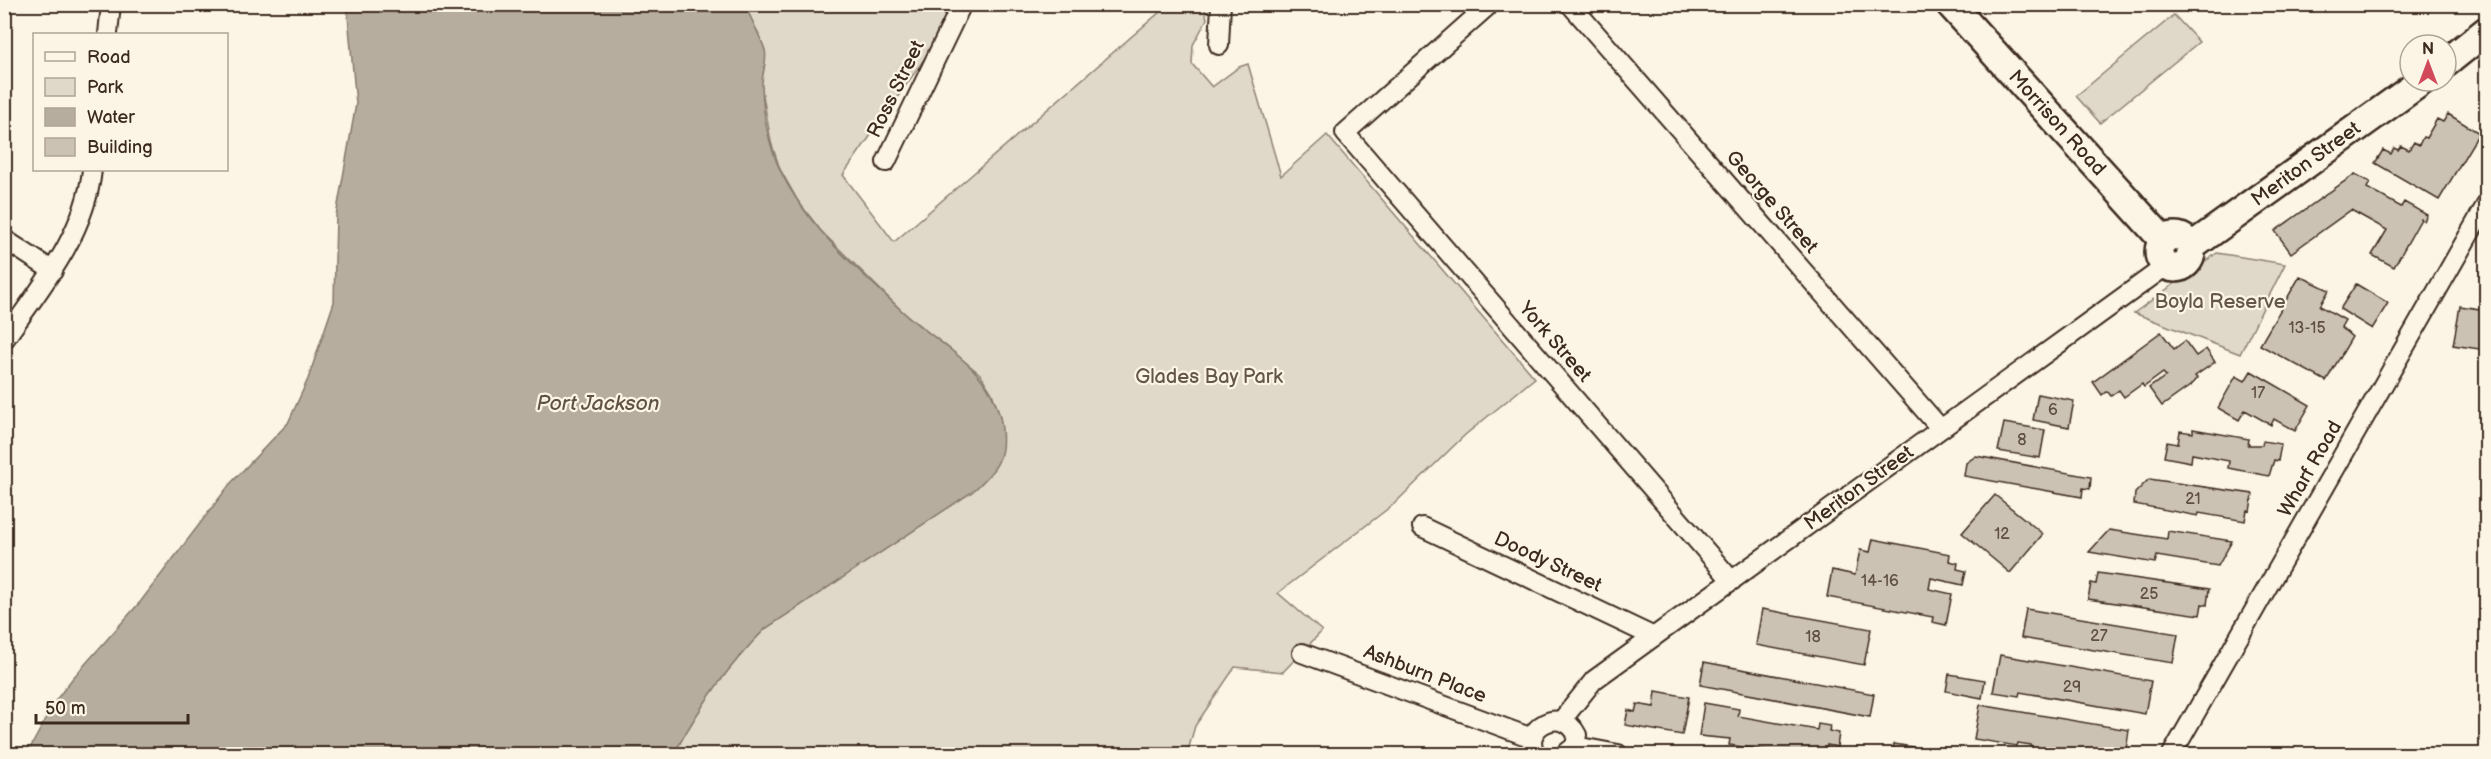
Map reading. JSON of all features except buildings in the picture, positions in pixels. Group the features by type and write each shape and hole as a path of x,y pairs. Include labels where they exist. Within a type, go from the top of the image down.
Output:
{"street":[{"path":"108,33 111,4"},
{"name":"Ross Street","path":"885,162 962,4"},
{"path":"1219,45 1221,4"},
{"name":"York Street","path":"1490,4 1345,133 1732,581"},
{"name":"George Street","path":"1570,4 1941,429"},
{"name":"Morrison Road","path":"1950,4 2165,253"},
{"path":"2458,54 2487,31"},
{"name":"Meriton Street","path":"1562,720 1594,680 1941,429 2165,253 2175,269 2185,266 2191,257 2191,247 2405,93"},
{"path":"4,339 68,247 86,205 92,171"},
{"name":"Wharf Road","path":"2172,754 2487,205"},
{"path":"4,239 53,271"},
{"name":"Doody Street","path":"1422,527 1654,637"},
{"name":"Ashburn Place","path":"1302,652 1534,746"},
{"path":"1534,746 1537,729 1550,721 1562,720 1574,728 1577,735 1570,750 1618,754"}],"green space":[{"name":"Glades Bay Park","path":"957,4 960,8 843,175 894,242 1168,5 1204,5 1207,19 1193,45 1192,64 1212,87 1239,67 1248,64 1281,176 1327,135 1535,378 1465,435 1394,504 1278,593 1322,631 1283,672 1235,667 1195,726 1187,754 674,754 693,720 715,688 738,658 765,629 971,492 1000,417 992,393 980,374 903,312 821,231 798,201 780,169 771,142 761,84 765,52 745,5"},
{"path":"2174,15 2199,42 2100,123 2076,96"},
{"name":"Boyla Reserve","path":"2217,253 2285,264 2240,354 2134,313"}],"water":[{"name":"Port Jackson","path":"347,5 745,5 765,50 766,59 762,82 765,118 776,160 791,190 818,228 850,262 901,310 975,371 995,402 1001,422 1003,445 998,462 988,477 972,492 765,629 738,658 715,688 693,720 674,754 27,754 56,700 72,679 141,601 230,484 288,423 308,379 334,302 336,216 356,104"}]}
